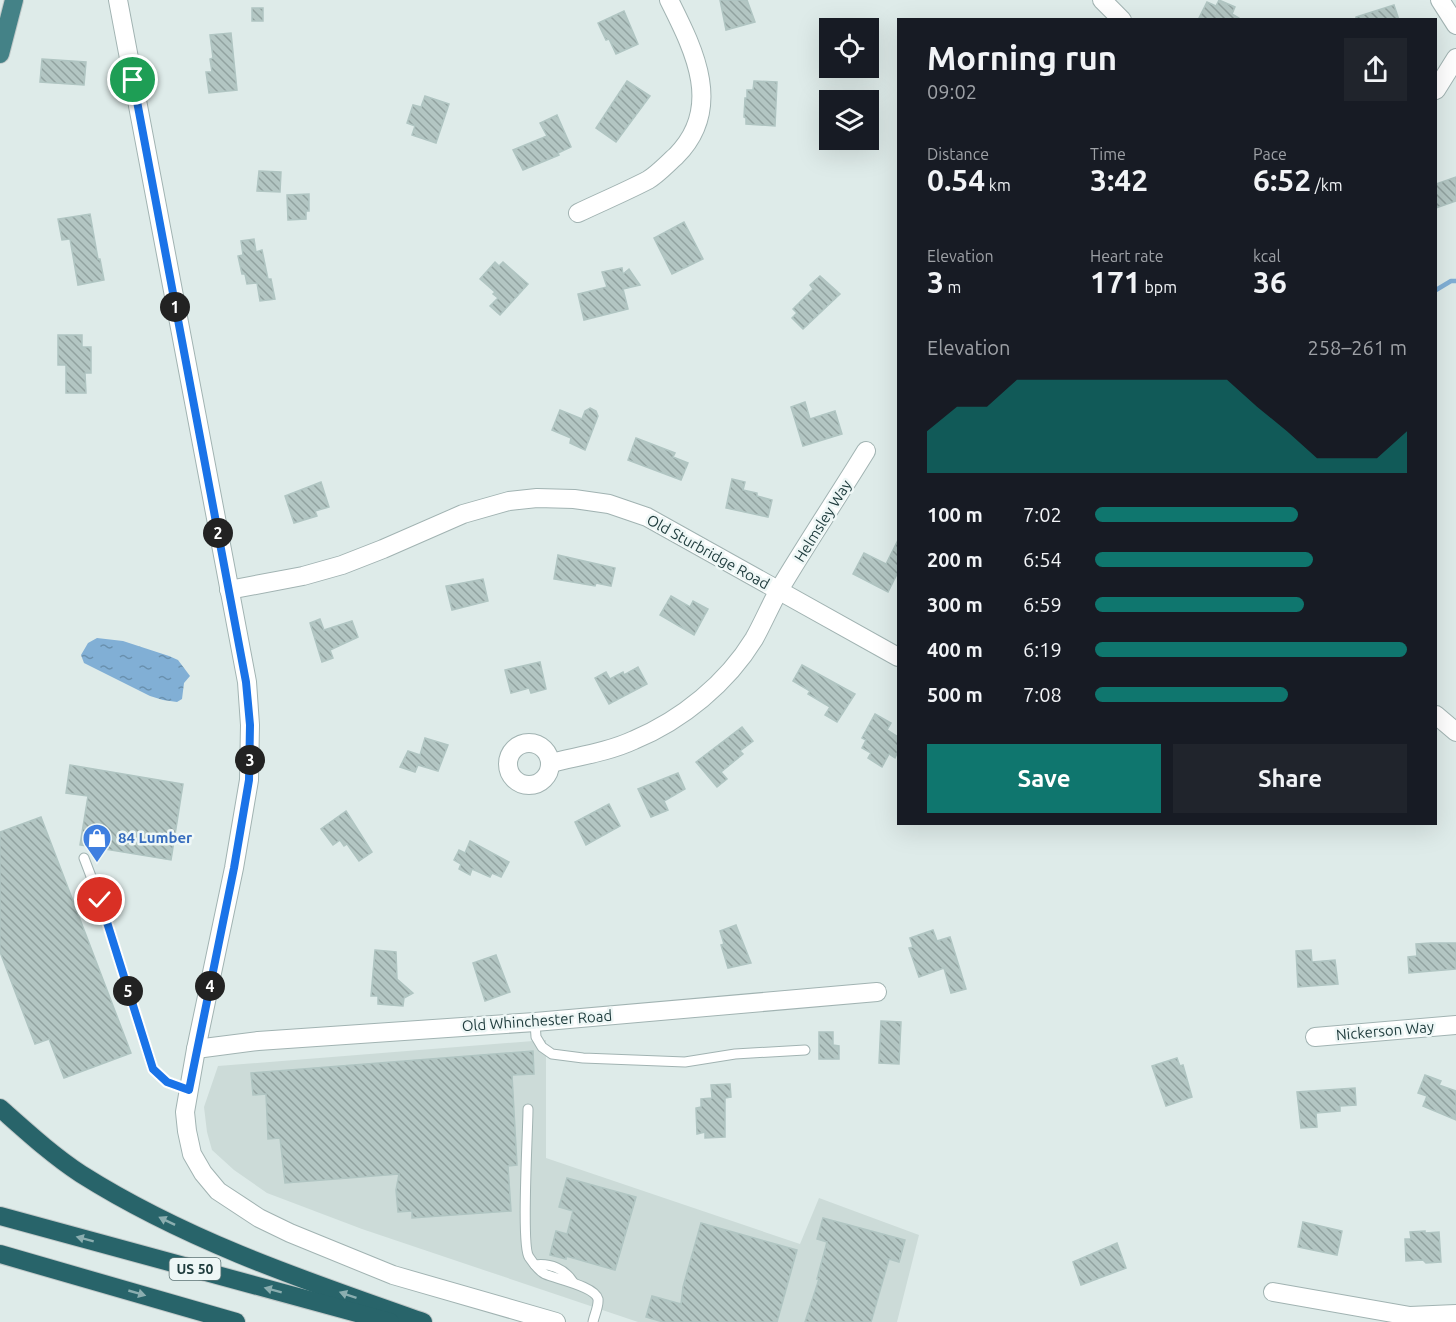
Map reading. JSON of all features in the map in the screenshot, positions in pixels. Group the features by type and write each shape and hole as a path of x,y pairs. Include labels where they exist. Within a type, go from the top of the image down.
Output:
{"highway":[{"path":"0,54 14,0"},
{"path":"0,1108 39,1143 81,1174 164,1220 272,1269 423,1322"},
{"name":"US 50","path":"0,1216 390,1322"},
{"name":"US 50","path":"0,1254 236,1322"}],"street":[{"path":"118,0 246,682 250,725 249,780 234,868 185,1112 192,1154 203,1173 218,1191 237,1205 290,1233 393,1275 556,1322"},
{"path":"578,213 650,178 682,150 695,128 702,102 699,76 692,48 669,0"},
{"path":"1102,0 1120,18"},
{"path":"1440,0 1456,25"},
{"path":"1437,88 1456,58"},
{"name":"Helmsley Way","path":"551,763 634,740 685,712 709,692 731,669 754,639 779,591 866,451"},
{"name":"Old Sturbridge Road","path":"229,590 303,576 383,549 484,507 537,498 574,499 609,504 646,517 897,656"},
{"path":"1437,716 1456,732"},
{"name":"Old Whinchester Road","path":"196,1049 258,1041 535,1022 877,992"},
{"name":"Nickerson Way","path":"1315,1037 1456,1025"},
{"path":"1273,1292 1410,1316 1456,1314"}],"lane":[{"path":"84,858 100,900 153,1069 167,1082 189,1090"},
{"path":"535,1022 536,1037 542,1047 552,1053 583,1058 684,1062 735,1054 805,1050"},
{"path":"528,1109 525,1234 527,1255 535,1265 546,1264 568,1273 573,1282 596,1296 598,1300 592,1322"}],"shaded area":[{"path":"546,1040 546,1158 800,1244 819,1198 919,1235 897,1322 638,1322 362,1229 267,1193 234,1170 212,1150 204,1107 218,1066"}],"water":[{"path":"97,638 123,641 178,660 190,676 184,683 182,699 177,702 150,696 84,663 81,655 88,643"}],"building":[{"path":"720,0 747,0 755,22 726,30"},
{"path":"1219,0 1235,7 1232,14 1239,18 1199,18 1207,2 1216,6"},
{"path":"1394,5 1398,18 1356,18"},
{"path":"252,8 263,8 263,21 252,21"},
{"path":"624,11 638,44 616,54 598,23"},
{"path":"231,33 237,90 209,93 206,72 212,72 210,59 213,58 210,35"},
{"path":"42,59 86,62 84,85 40,82"},
{"path":"627,81 650,96 616,142 596,128"},
{"path":"754,81 777,82 775,126 746,124 745,98 747,98 747,90 753,90"},
{"path":"425,96 449,104 436,143 412,135 415,126 407,123 413,105 421,107"},
{"path":"557,115 571,147 558,153 559,155 523,170 513,150 547,136 540,123"},
{"path":"259,171 281,172 280,192 257,191"},
{"path":"1456,177 1456,201 1437,208 1437,184"},
{"path":"309,194 309,211 306,211 306,219 288,220 287,195"},
{"path":"90,214 104,280 78,285 70,239 62,240 58,219"},
{"path":"684,222 703,259 672,274 654,238"},
{"path":"254,239 256,252 262,250 275,299 260,301 257,283 247,284 245,274 242,274 238,256 243,255 241,241"},
{"path":"495,262 499,266 503,262 528,284 500,315 490,306 498,298 493,294 495,292 480,279"},
{"path":"622,268 623,274 629,269 640,285 623,289 628,309 584,320 578,294 607,287 602,272"},
{"path":"820,276 840,294 803,329 792,318 797,313 793,309 813,289 810,285"},
{"path":"58,335 82,335 82,347 91,347 91,373 85,373 86,393 66,393 66,365 58,365"},
{"path":"805,402 810,419 835,411 842,434 803,446 791,407"},
{"path":"590,408 596,411 598,416 585,450 570,443 571,438 552,430 560,410 582,419 585,411"},
{"path":"636,438 675,453 673,457 688,463 681,480 628,460"},
{"path":"732,479 745,482 743,490 772,500 768,517 726,508"},
{"path":"321,482 329,507 315,511 317,516 294,523 285,496"},
{"path":"897,542 897,574 888,592 853,574 864,553 886,564"},
{"path":"558,555 615,568 611,586 596,583 595,586 554,579"},
{"path":"483,579 488,601 452,610 446,586"},
{"path":"671,596 690,607 693,601 708,609 694,635 660,615"},
{"path":"320,619 324,630 352,621 358,637 330,650 333,658 322,662 310,623"},
{"path":"540,662 546,689 531,693 529,688 511,693 505,670"},
{"path":"802,665 855,694 837,722 825,715 830,707 808,694 810,691 793,681"},
{"path":"638,667 647,684 609,704 595,678 606,672 610,679 623,672 624,675"},
{"path":"875,714 891,723 887,730 897,736 895,758 889,754 882,767 868,758 871,753 862,748 866,740 862,738"},
{"path":"742,727 753,741 740,751 743,754 721,772 727,779 717,787 696,762"},
{"path":"425,738 448,745 438,771 418,765 415,772 400,767 408,751 420,755"},
{"path":"70,765 183,784 171,860 80,845 88,796 66,793"},
{"path":"678,773 685,789 664,801 668,810 651,817 638,789"},
{"path":"609,804 620,826 586,845 575,822"},
{"path":"346,811 372,852 359,861 347,844 344,846 340,840 333,845 321,829"},
{"path":"41,817 131,1053 64,1078 49,1039 35,1044 0,952 0,832"},
{"path":"470,841 509,862 501,877 492,873 490,877 472,869 470,875 459,869 461,864 454,860 459,850 465,853"},
{"path":"736,925 751,963 728,968 721,945 724,944 720,931"},
{"path":"933,930 937,941 950,937 966,989 951,993 944,968 919,977 909,948 913,947 910,938"},
{"path":"1456,943 1456,969 1409,973 1408,957 1417,956 1416,944"},
{"path":"375,950 396,952 397,979 413,993 404,998 403,1006 378,1004 378,996 371,996"},
{"path":"1311,950 1312,962 1335,960 1338,984 1298,987 1296,951"},
{"path":"496,955 510,992 485,1001 473,963"},
{"path":"881,1021 901,1022 899,1064 879,1063"},
{"path":"819,1032 833,1032 833,1045 839,1046 839,1059 819,1059"},
{"path":"533,1051 534,1074 512,1075 517,1165 508,1166 511,1211 412,1218 412,1211 398,1212 396,1190 399,1174 285,1183 280,1138 268,1139 266,1094 253,1095 251,1073"},
{"path":"1177,1058 1180,1066 1183,1065 1192,1097 1166,1106 1152,1066"},
{"path":"1425,1075 1441,1081 1439,1085 1456,1091 1456,1120 1423,1106 1427,1096 1418,1093"},
{"path":"730,1084 731,1097 725,1098 725,1137 705,1138 705,1132 697,1134 696,1108 701,1107 701,1099 712,1098 711,1085"},
{"path":"1355,1088 1356,1105 1340,1106 1340,1111 1316,1113 1317,1127 1301,1128 1297,1092"},
{"path":"567,1178 636,1197 615,1270 566,1256 566,1259 550,1255 556,1231 567,1234 573,1211 559,1207"},
{"path":"823,1218 905,1240 899,1262 889,1259 871,1322 805,1322 819,1279 817,1279 827,1242 817,1239"},
{"path":"1303,1222 1342,1231 1337,1255 1298,1247"},
{"path":"701,1223 797,1250 777,1322 663,1322 646,1317 652,1296 681,1304 683,1287"},
{"path":"1425,1231 1425,1233 1439,1232 1441,1262 1406,1261 1405,1239 1411,1239 1410,1232"},
{"path":"1117,1243 1126,1268 1081,1285 1073,1262"}],"waterway":[{"path":"1437,289 1451,281 1456,281"}],"place":[{"name":"84 Lumber","path":"97,864"}],"route":[{"path":"100,900 153,1069 167,1082 189,1090 234,868 249,780 250,725 246,682 133,80"}]}
